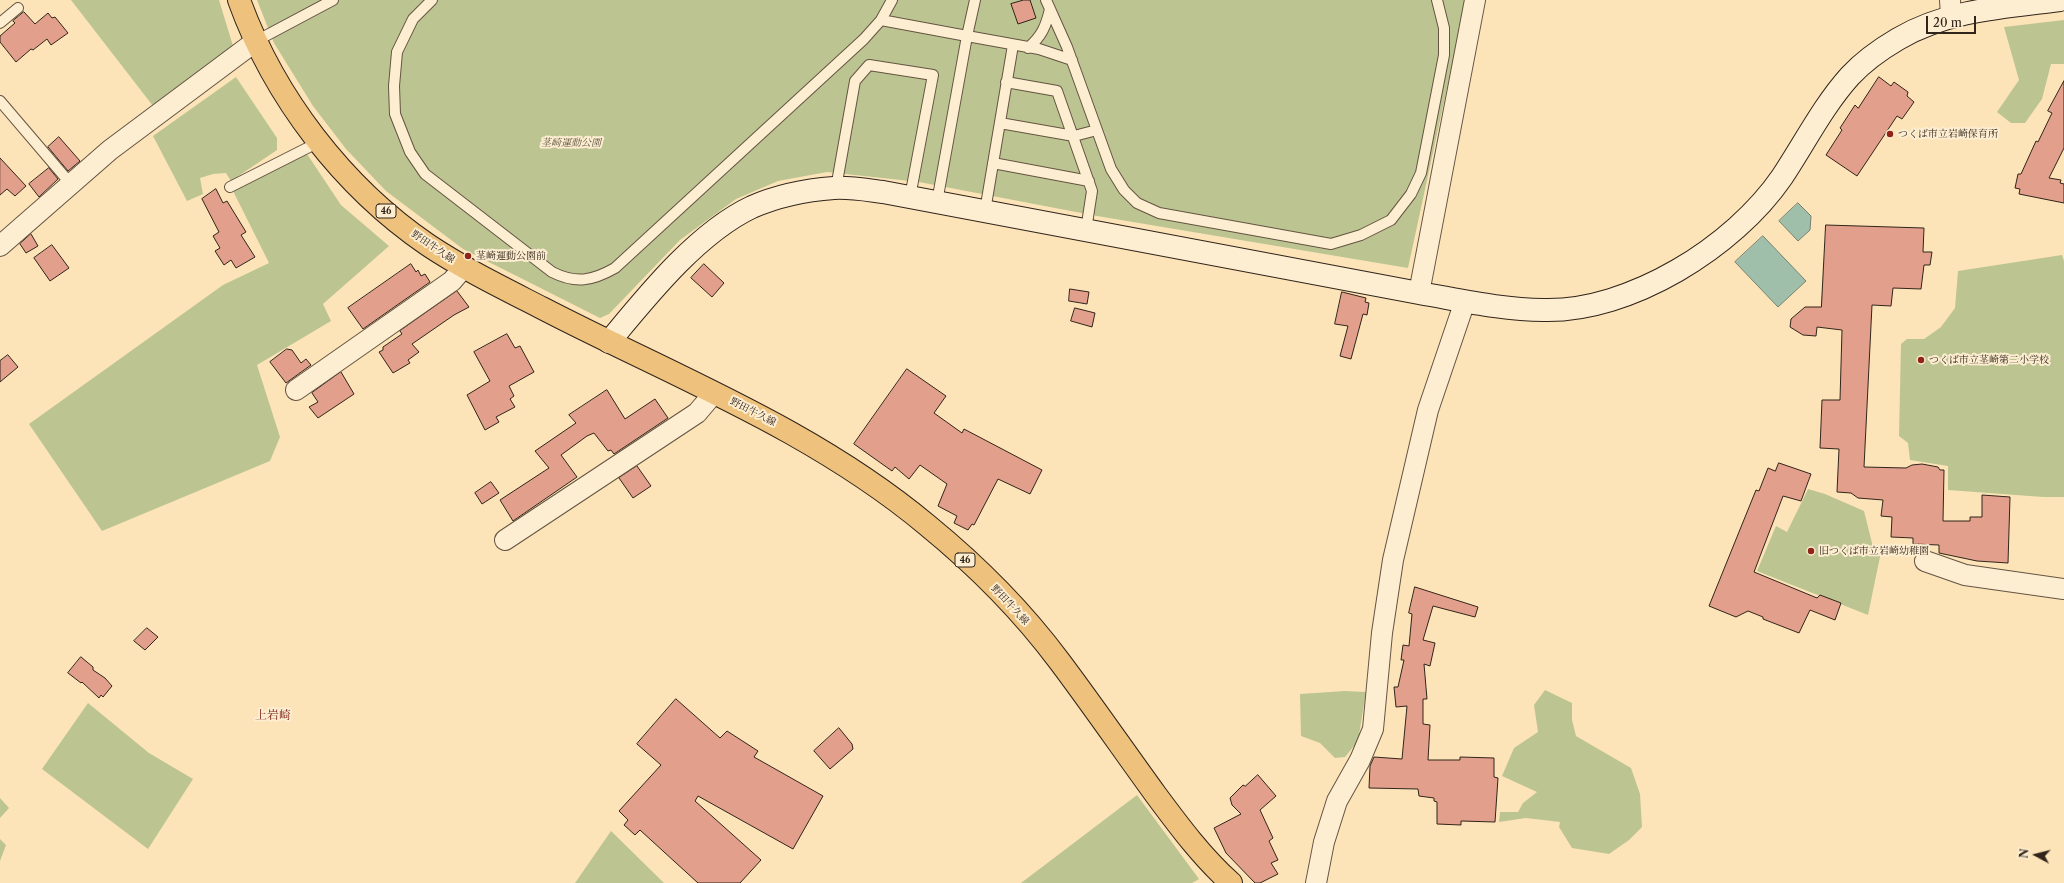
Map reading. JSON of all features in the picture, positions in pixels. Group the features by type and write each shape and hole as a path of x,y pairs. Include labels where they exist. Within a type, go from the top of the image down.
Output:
{"main road":[{"name":"野田牛久線","path":"239,0 256,41 283,90 319,142 349,177 392,217 428,244 464,267 609,342 792,432 831,455 893,498 955,550 1012,604 1058,660 1181,829 1216,869 1231,883"}],"street":[{"path":"1419,293 1475,0"},
{"path":"609,342 701,241 717,229 752,207 774,199 814,190 836,188 883,192 1465,301 1544,310 1573,309 1612,300 1648,286 1671,274 1736,228 1770,194 1851,75 1870,58 1898,39 1951,8 2060,0"},
{"path":"0,246 70,183 110,150 256,41"},
{"path":"296,390 452,282 464,267"},
{"path":"1316,883 1324,842 1337,801 1360,760 1373,729 1382,633 1393,560 1428,410 1465,301"},
{"path":"505,540 698,413 714,393"},
{"path":"1925,561 1965,575 2064,589"}],"lane":[{"path":"256,41 333,0"},
{"path":"432,0 414,20 397,52 394,86 395,114 410,152 425,174 552,272 565,278 580,280 599,277 615,268 864,39 881,20 892,0"},
{"path":"937,202 967,36 975,0"},
{"path":"1048,5 1072,60 1111,169 1124,190 1137,203 1159,213 1331,244 1361,235 1390,220 1411,194 1421,173 1444,56 1444,28 1438,0"},
{"path":"1028,48 1038,40 1045,28 1048,5"},
{"path":"0,23 18,8"},
{"path":"881,20 1039,49 1072,60"},
{"path":"985,211 1013,45"},
{"path":"836,188 855,81 869,65 879,66 933,75 910,197"},
{"path":"1006,82 1057,91 1092,191 1086,230"},
{"path":"0,101 70,183"},
{"path":"1000,123 1074,136 1097,130"},
{"path":"230,187 319,142"},
{"path":"993,164 1089,181"}],"green space":[{"path":"71,0 219,0 233,46 153,106"},
{"name":"茎崎運動公園","path":"257,0 1466,0 1408,268 1097,216 919,182 827,172 778,181 736,199 680,240 609,314 600,318 463,249 386,191 346,149 313,106 274,43"},
{"path":"2064,20 2064,64 2051,64 2042,99 2025,123 2011,123 1997,112 2019,80 2004,27"},
{"path":"236,77 277,138 277,150 231,181 226,173 213,174 200,178 203,194 187,201 153,136"},
{"path":"307,154 341,205 389,246 323,304 331,321 257,365 280,437 270,461 102,531 29,424 223,285 269,263 233,191"},
{"path":"2062,255 2064,261 2064,497 2043,497 1948,490 1948,466 1910,460 1908,443 1899,436 1901,344 1907,339 1924,339 1941,327 1955,308 1958,271"},
{"path":"1808,489 1825,494 1864,511 1874,551 1881,552 1868,615 1757,571 1776,526 1787,532"},
{"path":"1545,690 1572,703 1572,720 1576,736 1631,768 1640,794 1642,827 1629,840 1609,854 1572,848 1559,827 1560,822 1526,818 1499,822 1500,812 1518,812 1523,803 1537,792 1502,776 1514,748 1538,732 1534,705"},
{"path":"1345,691 1366,692 1358,741 1345,757 1335,758 1320,743 1301,736 1300,694"},
{"path":"88,703 149,753 193,779 148,849 42,769"},
{"path":"1137,795 1199,879 1192,883 1021,883"},
{"path":"0,798 9,808 0,818"},
{"path":"611,831 664,883 575,883"},
{"path":"0,839 6,845 0,861"}],"shaded area":[{"path":"1798,203 1811,216 1810,230 1798,241 1779,221"},
{"path":"1763,236 1806,281 1778,307 1735,262"}],"building":[{"path":"1024,0 1030,0 1036,18 1018,24 1011,4"},
{"path":"24,12 35,24 48,13 52,18 55,17 68,33 51,45 47,39 33,50 31,49 16,62 0,42 0,36 15,23 13,21"},
{"path":"1879,77 1891,86 1894,82 1908,92 1907,96 1914,102 1902,119 1897,116 1857,176 1826,155 1842,130 1840,128 1855,105 1858,108"},
{"path":"2064,81 2064,148 2049,178 2061,180 2060,183 2064,184 2064,203 2019,194 2020,189 2015,188 2018,174 2021,174 2036,141 2038,142 2052,113 2048,111"},
{"path":"59,137 80,161 68,171 48,147"},
{"path":"0,158 26,186 15,196 7,189 0,195"},
{"path":"49,168 58,179 39,197 29,184"},
{"path":"216,189 223,203 227,201 246,232 241,235 255,257 236,268 231,260 224,265 215,251 220,248 213,236 219,232 202,199"},
{"path":"1826,225 1924,228 1923,252 1932,252 1930,265 1924,265 1921,289 1893,288 1891,306 1872,305 1864,467 1906,468 1912,465 1922,464 1938,467 1940,470 1944,470 1943,521 1970,521 1970,517 1982,517 1982,495 2010,497 2008,563 1977,561 1939,553 1939,545 1913,544 1913,538 1891,537 1892,517 1881,516 1883,500 1858,498 1851,493 1837,492 1839,449 1820,448 1822,400 1840,400 1842,330 1817,327 1816,336 1803,335 1790,327 1791,319 1805,307 1821,307"},
{"path":"31,234 38,246 26,253 20,244"},
{"path":"52,245 69,268 50,281 34,258"},
{"path":"411,264 416,272 418,270 421,276 425,274 430,282 363,329 348,308"},
{"path":"704,264 724,283 712,297 691,278"},
{"path":"1070,289 1089,292 1087,304 1069,301"},
{"path":"457,291 469,307 454,315 412,344 419,352 408,360 410,363 393,373 379,352 383,350 383,347 402,334 400,331"},
{"path":"1342,292 1366,298 1365,302 1369,303 1367,315 1363,314 1351,359 1340,356 1348,326 1335,324"},
{"path":"1075,308 1095,313 1092,327 1071,321"},
{"path":"507,334 515,348 520,346 534,372 509,386 514,396 510,399 515,407 496,417 499,422 485,430 467,395 490,381 474,352"},
{"path":"287,349 292,350 301,363 306,359 311,365 286,383 270,362"},
{"path":"8,355 18,367 0,382 0,361"},
{"path":"907,369 946,396 934,413 962,433 964,429 1042,470 1030,494 998,479 974,525 972,524 968,530 954,523 957,516 938,506 947,484 920,465 909,479 895,467 892,471 854,444"},
{"path":"341,372 354,394 318,418 309,407 318,402 312,393"},
{"path":"607,390 625,419 655,399 668,418 614,454 611,450 608,451 594,433 587,436 561,455 577,477 513,521 500,500 549,468 535,451 576,423 569,415"},
{"path":"1779,463 1811,474 1801,501 1783,496 1754,572 1817,598 1820,595 1841,603 1835,620 1810,610 1799,633 1763,619 1763,617 1748,611 1736,617 1709,606 1756,490 1759,491 1768,468 1775,471"},
{"path":"637,466 651,486 633,498 619,478"},
{"path":"491,482 499,493 482,504 475,493"},
{"path":"1415,587 1478,607 1475,617 1433,606 1423,640 1435,643 1430,666 1424,664 1427,699 1423,699 1423,724 1430,725 1428,760 1460,760 1460,757 1494,758 1494,777 1498,778 1495,822 1461,821 1461,825 1437,824 1437,802 1434,801 1434,798 1419,796 1418,789 1369,788 1370,766 1374,757 1402,759 1407,706 1396,707 1394,687 1398,687 1404,660 1401,660 1403,645 1409,646 1412,614 1409,613"},
{"path":"147,628 158,637 145,650 134,641"},
{"path":"81,657 93,667 93,670 105,678 112,686 103,697 101,695 99,698 82,682 81,683 68,673"},
{"path":"676,699 720,738 727,731 758,751 754,757 823,796 793,849 698,796 695,801 761,860 740,883 698,883 640,830 635,835 624,825 628,820 619,811 661,765 637,744"},
{"path":"839,728 852,744 853,749 830,769 814,751"},
{"path":"1258,775 1276,796 1260,810 1273,838 1269,841 1278,860 1271,863 1278,874 1260,883 1255,883 1226,853 1214,828 1241,814 1232,805 1230,798 1243,785 1245,786"}],"place":[{"name":"つくば市立岩崎保育所","path":"1890,134"},
{"name":"茎崎運動公園前","path":"468,256"},
{"name":"つくば市立茎崎第二小学校","path":"1921,360"},
{"name":"旧つくば市立岩崎幼稚園","path":"1811,551"}],"district":[{"name":"上岩崎","path":"273,716"}]}
